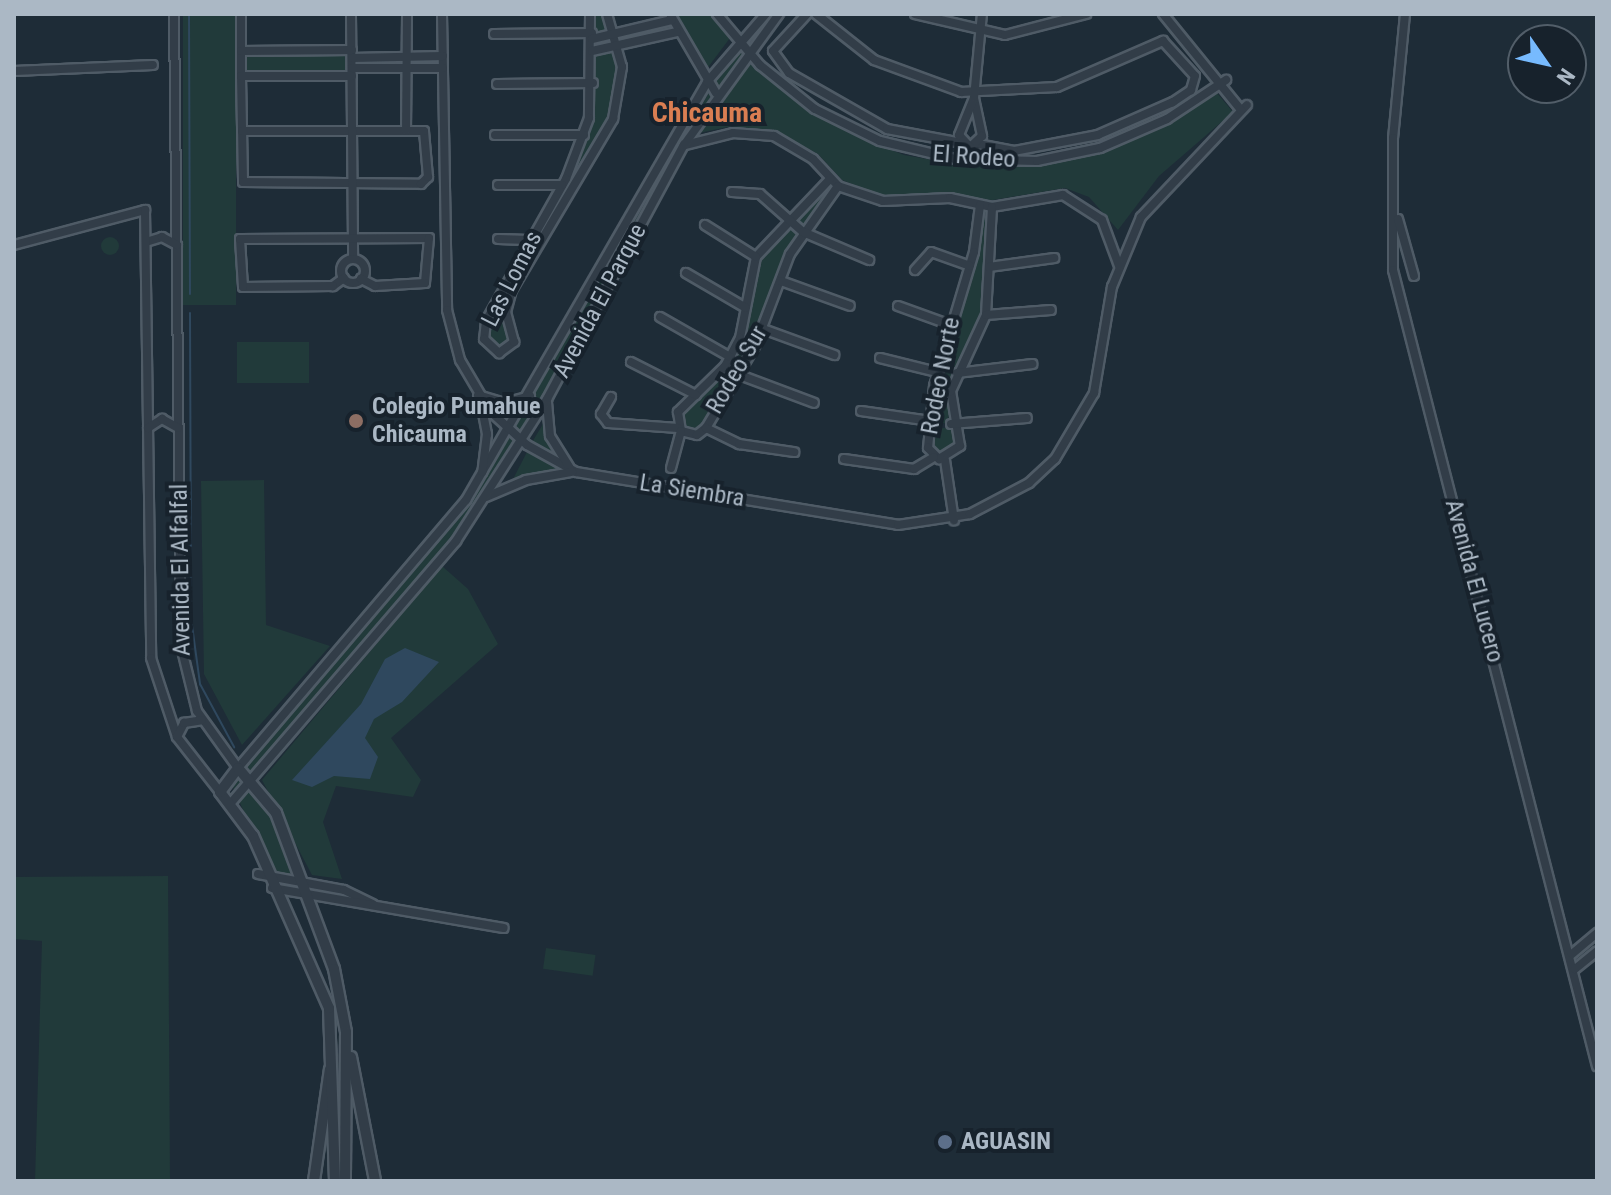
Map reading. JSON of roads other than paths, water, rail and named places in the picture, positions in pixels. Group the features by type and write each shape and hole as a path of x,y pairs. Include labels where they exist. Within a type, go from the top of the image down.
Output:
{"street":[{"name":"Avenida El Alfalfal","path":"174,14 181,646 202,720 276,813 309,896 346,1032 345,1181"},
{"path":"241,14 241,76 242,131 243,182 426,181 428,136 406,131 242,131"},
{"path":"351,14 353,259 364,269 361,279"},
{"path":"406,131 407,14"},
{"name":"La Siembra","path":"442,14 447,310 478,395 510,432 576,472 898,525 954,520 1029,483 1074,435 1097,382 1119,266 1134,230 1165,184 1244,108 1223,82"},
{"name":"Las Lomas","path":"590,14 593,83 584,135 562,185 536,240 508,299 513,345 495,351 484,327 536,240 591,165 618,102 619,45 607,14"},
{"name":"El Rodeo","path":"717,14 749,52 787,88 853,129 970,161 1037,161 1100,148 1158,123 1223,82"},
{"name":"Avenida El Parque","path":"238,768 416,565 480,479 531,396 707,82 739,41 766,14"},
{"name":"Avenida El Parque","path":"230,804 426,577 486,498 547,399 684,145 716,93 779,14"},
{"path":"807,14 773,51 789,73 887,129 962,143 1014,151 1098,135 1173,102 1191,90 1195,76 1163,41 1073,83 975,96 874,60 816,14"},
{"path":"915,14 980,34 1031,33 1086,14"},
{"path":"978,144 975,96 982,14"},
{"path":"1163,14 1223,82"},
{"name":"Avenida El Lucero","path":"1405,14 1393,138 1395,281 1572,954 1597,1066"},
{"path":"494,34 592,36 616,33 671,17 677,32 716,93"},
{"path":"592,51 677,32"},
{"path":"241,51 443,56"},
{"path":"14,71 153,65"},
{"path":"241,76 443,68"},
{"path":"497,84 593,83"},
{"path":"962,143 975,96"},
{"name":"El Rodeo","path":"684,145 733,133 774,136 838,186 883,201 992,207 1049,194 1073,197 1112,233 1119,266"},
{"path":"495,135 584,135"},
{"path":"575,156 591,165"},
{"path":"705,225 756,257 830,179"},
{"path":"498,185 562,185"},
{"name":"Rodeo Sur","path":"756,257 740,338 730,357 678,412 680,429 697,435 706,428 755,346 803,232 838,186"},
{"path":"732,192 760,194 803,232 869,260"},
{"name":"Rodeo Norte","path":"980,205 971,261 948,324 934,386 928,448 934,457 945,460 960,446 951,424 951,391 986,315 992,207"},
{"name":"Avenida El Lucero","path":"1395,206 1414,276"},
{"name":"Avenida El Alfalfal","path":"14,245 145,210 150,650 177,737 230,804 266,879 319,976 333,1036 335,1181"},
{"path":"353,234 423,234 429,242 425,283 375,286 361,279 344,278 333,286 243,287 240,239 353,234"},
{"path":"146,242 162,237 177,245"},
{"path":"498,239 536,240"},
{"path":"915,270 931,252 989,262 1054,258"},
{"path":"344,278 342,267 353,259"},
{"path":"686,273 746,308"},
{"path":"781,281 850,306"},
{"path":"898,306 948,324"},
{"path":"986,315 1051,310"},
{"path":"660,317 730,357"},
{"path":"763,329 834,355"},
{"path":"740,338 755,346"},
{"path":"880,358 937,372"},
{"path":"631,362 696,395"},
{"path":"957,373 1032,364"},
{"path":"737,374 814,403"},
{"path":"934,386 951,391"},
{"path":"480,479 487,439 478,395 504,403 531,396"},
{"path":"611,397 601,414 608,423 680,429 671,468"},
{"path":"486,498 526,480 576,472 552,442 547,399"},
{"path":"861,411 930,421"},
{"path":"951,424 1027,418"},
{"path":"148,428 162,419 178,429"},
{"path":"706,428 739,444 794,452"},
{"path":"844,459 914,469 934,457"},
{"path":"945,460 954,520"},
{"path":"444,529 456,541"},
{"path":"416,565 426,577"},
{"path":"333,659 344,669"},
{"path":"177,737 184,723 202,720"},
{"path":"220,792 238,768"},
{"path":"266,879 304,882 349,892 380,909"},
{"path":"266,879 309,896 504,928"},
{"path":"1572,954 1597,933"},
{"path":"1575,969 1597,951"},
{"path":"346,1032 375,1181"},
{"path":"314,1181 333,1036"}],"water":[{"path":"405,648 439,662 402,702 374,719 365,738 378,757 370,779 334,776 312,787 292,780 361,704 385,659"}],"waterway":[{"path":"189,14 190,294"},
{"path":"190,313 191,618 200,684 234,747"}],"place":[{"name":"Colegio Pumahue Chicauma","path":"356,421"},
{"name":"AGUASIN","path":"945,1142"}],"district":[{"name":"Chicauma","path":"707,113"}]}
